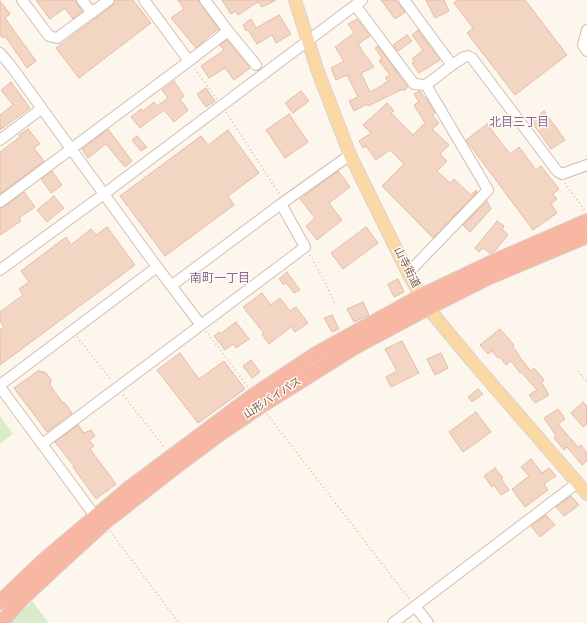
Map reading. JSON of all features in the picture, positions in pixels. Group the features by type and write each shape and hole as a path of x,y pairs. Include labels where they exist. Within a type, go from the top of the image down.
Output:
{"highway":[{"name":"山形バイパス","path":"1,623 128,489 258,400 316,354 421,296 497,260 587,221"},
{"name":"山形バイパス","path":"258,400 428,308 485,279 587,236"},
{"name":"山形バイパス","path":"0,602 44,560 100,520"}],"main road":[{"name":"山寺街道","path":"296,0 308,41 350,155 408,273 428,308 587,494"}],"street":[{"path":"22,0 49,36 57,38 109,0"},
{"path":"82,0 92,13"},
{"path":"144,0 189,61"},
{"path":"205,0 256,65"},
{"path":"404,0 452,64"},
{"path":"0,270 104,194 359,2 414,84 426,85 452,64 468,56 472,58 557,171 562,174 587,165"},
{"path":"587,30 583,44 587,51"},
{"path":"0,202 228,31"},
{"path":"0,53 201,325"},
{"path":"408,273 488,190 426,85"},
{"path":"0,140 41,109"},
{"path":"171,286 350,155"},
{"path":"42,444 305,247 283,203"},
{"path":"100,520 0,386 157,267"},
{"path":"393,623 577,484"},
{"path":"415,606 428,623"}],"path":[{"path":"189,61 222,105 283,203"},
{"path":"557,171 587,214"},
{"path":"305,247 323,278 335,305"},
{"path":"201,325 415,606"},
{"path":"578,371 587,382"},
{"path":"100,520 179,623"}],"green space":[{"path":"0,416 13,434 0,444"},
{"path":"32,601 49,623 11,623"}],"building":[{"path":"36,0 76,0 82,11 73,19 65,8 50,19"},
{"path":"115,0 133,0 151,23 79,78 56,48 113,5"},
{"path":"178,0 198,0 219,29 206,38 196,48 171,18 184,9"},
{"path":"222,0 276,0 262,7 258,2 238,15 236,11 231,14"},
{"path":"381,0 396,0 405,12 395,19"},
{"path":"426,0 444,0 449,11 435,18"},
{"path":"458,0 525,0 567,55 515,95 467,33 473,28 454,3"},
{"path":"0,1 10,14 5,18 36,61 27,68 5,36 3,38 0,35"},
{"path":"279,15 291,34 276,43 272,35 257,44 243,25 251,19 256,28"},
{"path":"357,19 370,36 358,44 374,67 361,73 370,92 388,81 385,78 390,75 379,61 382,58 375,48 378,46 408,87 404,91 403,89 354,111 349,101 358,97 347,75 336,80 331,68 344,61 335,47 354,33 348,24"},
{"path":"418,30 440,60 419,73 412,63 415,62 412,59 423,50 412,35"},
{"path":"407,35 412,41 398,51 393,45"},
{"path":"227,40 250,68 234,80 225,68 209,78 201,66 224,50 220,45"},
{"path":"174,81 184,96 180,99 188,110 174,122 164,110 140,128 131,117 141,109 143,111 154,102 157,106 168,98 162,90"},
{"path":"11,82 30,108 0,130 0,115 13,105 1,90"},
{"path":"206,88 215,101 206,107 197,94"},
{"path":"301,91 309,101 293,113 285,103"},
{"path":"419,91 426,98 435,113 432,115 439,123 432,129 449,145 440,154 447,161 437,171 450,183 454,179 471,195 476,190 477,192 433,238 382,186 404,164 390,150 376,160 366,146 363,148 359,141 371,133 363,125 387,103 394,111 391,113 413,135 425,123 414,105 419,102 414,94"},
{"path":"544,111 565,140 551,149 531,121"},
{"path":"289,114 308,142 285,158 266,130"},
{"path":"487,124 510,154 519,147 536,170 541,166 559,189 553,194 557,199 551,204 557,213 533,230 466,140"},
{"path":"28,129 40,144 34,148 44,161 0,194 0,152"},
{"path":"108,129 132,161 125,167 106,144 88,158 82,149"},
{"path":"228,130 259,173 228,196 234,205 165,256 120,196 201,136 208,145"},
{"path":"137,136 147,147 141,151 132,140"},
{"path":"52,171 62,185 51,193 41,179"},
{"path":"338,171 350,187 329,203 342,220 317,240 306,226 315,218 300,199"},
{"path":"24,192 35,207 19,218 21,221 0,235 0,208 4,207"},
{"path":"54,196 64,208 47,222 37,210"},
{"path":"487,201 491,209 470,232 463,225"},
{"path":"497,221 504,226 502,229 508,235 491,254 483,248 479,252 475,248"},
{"path":"107,227 135,265 0,365 0,330 4,327 0,321 0,312 23,295 19,289 29,282 21,271 66,237 71,245 91,229 96,235"},
{"path":"366,227 378,243 343,269 331,253"},
{"path":"287,272 300,290 294,293 286,283 284,285 279,279"},
{"path":"398,279 404,292 394,297 388,284"},
{"path":"262,293 271,305 280,298 290,311 296,307 308,323 295,332 291,327 269,344 262,334 264,333 243,307"},
{"path":"363,302 369,315 354,322 347,309"},
{"path":"332,315 339,329 332,332 324,318"},
{"path":"236,322 249,339 236,348 233,344 225,350 214,336 219,332 220,334"},
{"path":"500,329 514,345 513,347 518,355 531,371 534,368 544,380 541,382 549,395 535,403 529,395 537,390 521,372 520,373 511,361 506,365 500,357 498,358 492,351 488,354 480,345"},
{"path":"402,341 419,373 391,387 386,377 397,371 385,349"},
{"path":"180,353 199,379 224,361 245,389 198,423 157,370"},
{"path":"441,353 448,368 435,375 427,359"},
{"path":"251,360 260,372 252,378 243,366"},
{"path":"38,371 45,372 51,379 50,385 72,413 47,432 14,388"},
{"path":"478,389 483,394 472,402 468,397"},
{"path":"583,402 587,406 587,424 583,427 571,413"},
{"path":"558,409 565,419 558,424 578,447 581,445 587,453 587,461 582,465 567,447 564,450 554,438 556,436 544,418"},
{"path":"476,412 491,432 463,452 449,432"},
{"path":"78,425 84,433 91,430 95,436 89,440 94,446 90,449 116,484 96,499 73,467 74,466 55,442"},
{"path":"531,459 542,473 549,468 556,476 544,484 548,490 525,507 512,489 529,476 521,467"},
{"path":"495,468 503,478 501,479 509,490 501,495 494,485 492,487 484,476"},
{"path":"571,496 579,505 564,516 556,507"},
{"path":"546,515 555,525 540,537 531,526"}],"district":[{"name":"北目三丁目","path":"519,124"},
{"name":"南町一丁目","path":"220,280"}]}
